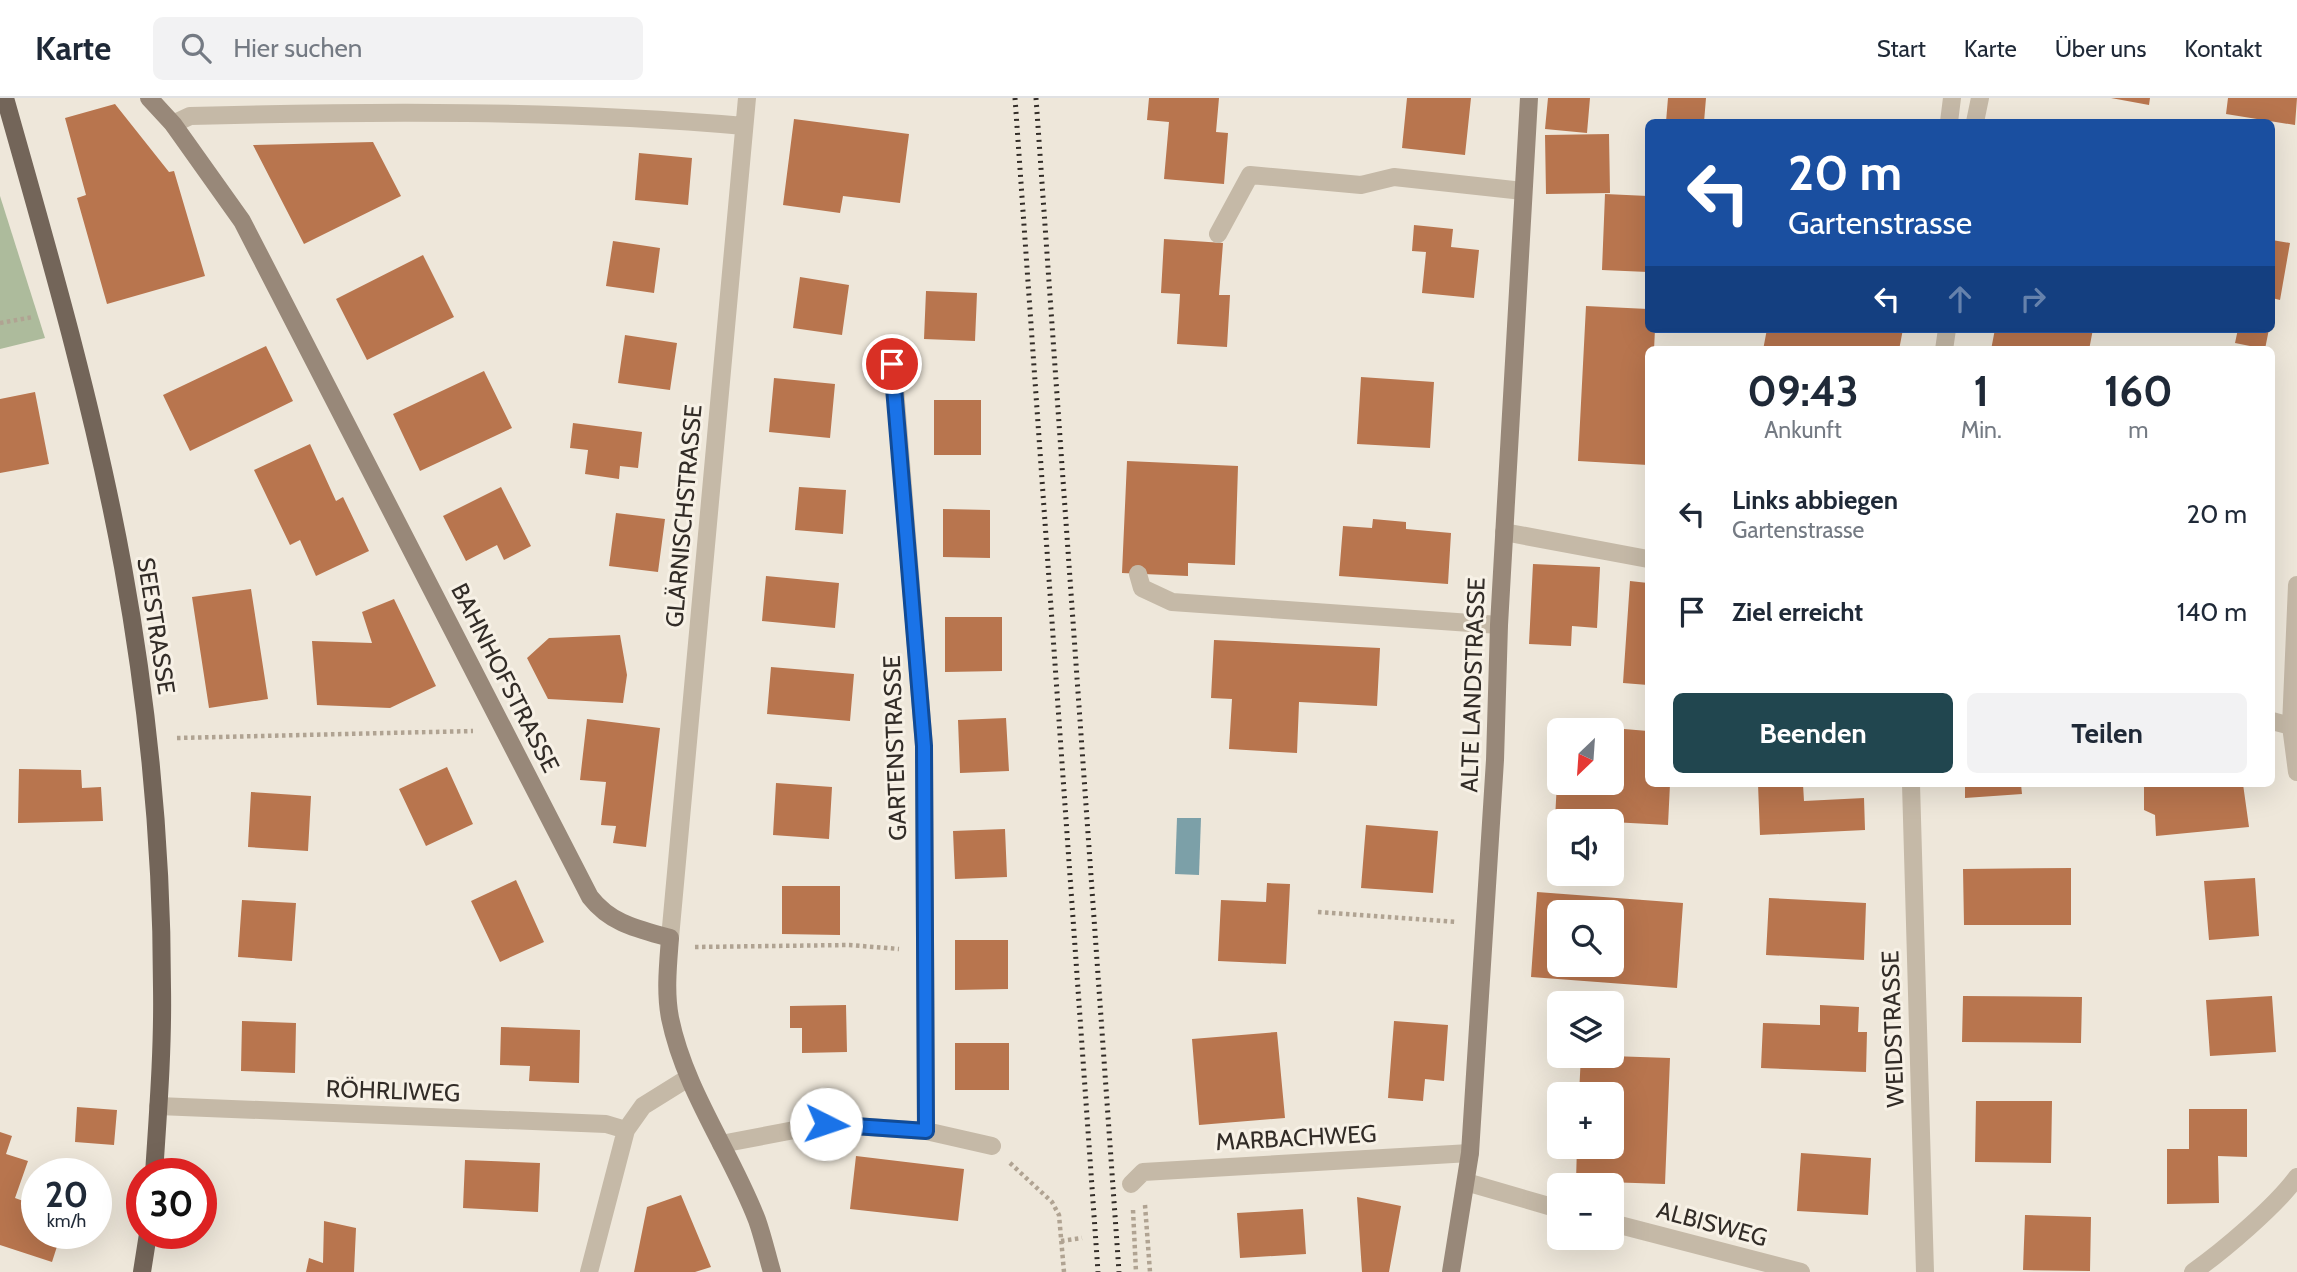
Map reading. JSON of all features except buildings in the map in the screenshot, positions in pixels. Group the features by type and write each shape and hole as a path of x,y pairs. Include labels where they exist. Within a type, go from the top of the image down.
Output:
{"main road":[{"name":"SEESTRASSE","path":"5,98 84,386 123,566 142,690 155,814 162,987 156,1158"},
{"path":"142,1272 146,1249"}],"street":[{"name":"BAHNHOFSTRASSE","path":"149,98 173,124 242,221 590,897 601,911 614,919 670,938"},
{"name":"GLÄRNISCHSTRASSE","path":"670,938 747,98"},
{"name":"ALTE LANDSTRASSE","path":"1451,1272 1470,1153 1495,760 1499,625 1529,98"},
{"path":"1949,119 1952,98"},
{"path":"1976,119 1980,98"},
{"path":"173,124 190,116 418,113 589,117 744,125"},
{"path":"1218,234 1250,175 1361,185 1394,177 1523,191"},
{"name":"GARTENSTRASSE","path":"892,364 924,746 926,1131"},
{"path":"1504,531 1645,558"},
{"path":"1139,574 1142,588 1172,602 1499,625"},
{"path":"2297,585 2291,726 2297,772"},
{"path":"2275,722 2291,726"},
{"name":"WEIDSTRASSE","path":"1911,787 1925,1272"},
{"path":"670,938 667,973 670,1017 688,1078 757,1220 772,1272"},
{"path":"589,1272 626,1130 643,1106 688,1078"},
{"name":"RÖHRLIWEG","path":"158,1106 606,1124 626,1130"},
{"path":"721,1144 826,1124 926,1131 992,1146"},
{"name":"MARBACHWEG","path":"1137,1178 1470,1153"},
{"path":"2193,1272 2239,1234 2288,1189 2297,1177"},
{"path":"1466,1182 1547,1206"},
{"name":"ALBISWEG","path":"1624,1226 1801,1272"}],"path":[{"path":"0,323 33,317"},
{"path":"177,738 476,731"},
{"path":"1318,912 1456,922"},
{"path":"692,947 849,945 925,951"},
{"path":"992,1146 1052,1202 1059,1215 1064,1272"},
{"path":"1137,1178 1150,1272"},
{"path":"1135,1235 1136,1272"},
{"path":"1061,1241 1082,1238"}],"green space":[{"path":"0,196 45,338 0,349"}],"water":[{"path":"1177,818 1201,818 1199,875 1175,874"}],"railway":[{"path":"1015,98 1098,1272"},
{"path":"1036,98 1119,1272"}],"route":[{"path":"826,1124 926,1131 924,746 892,364"}]}
